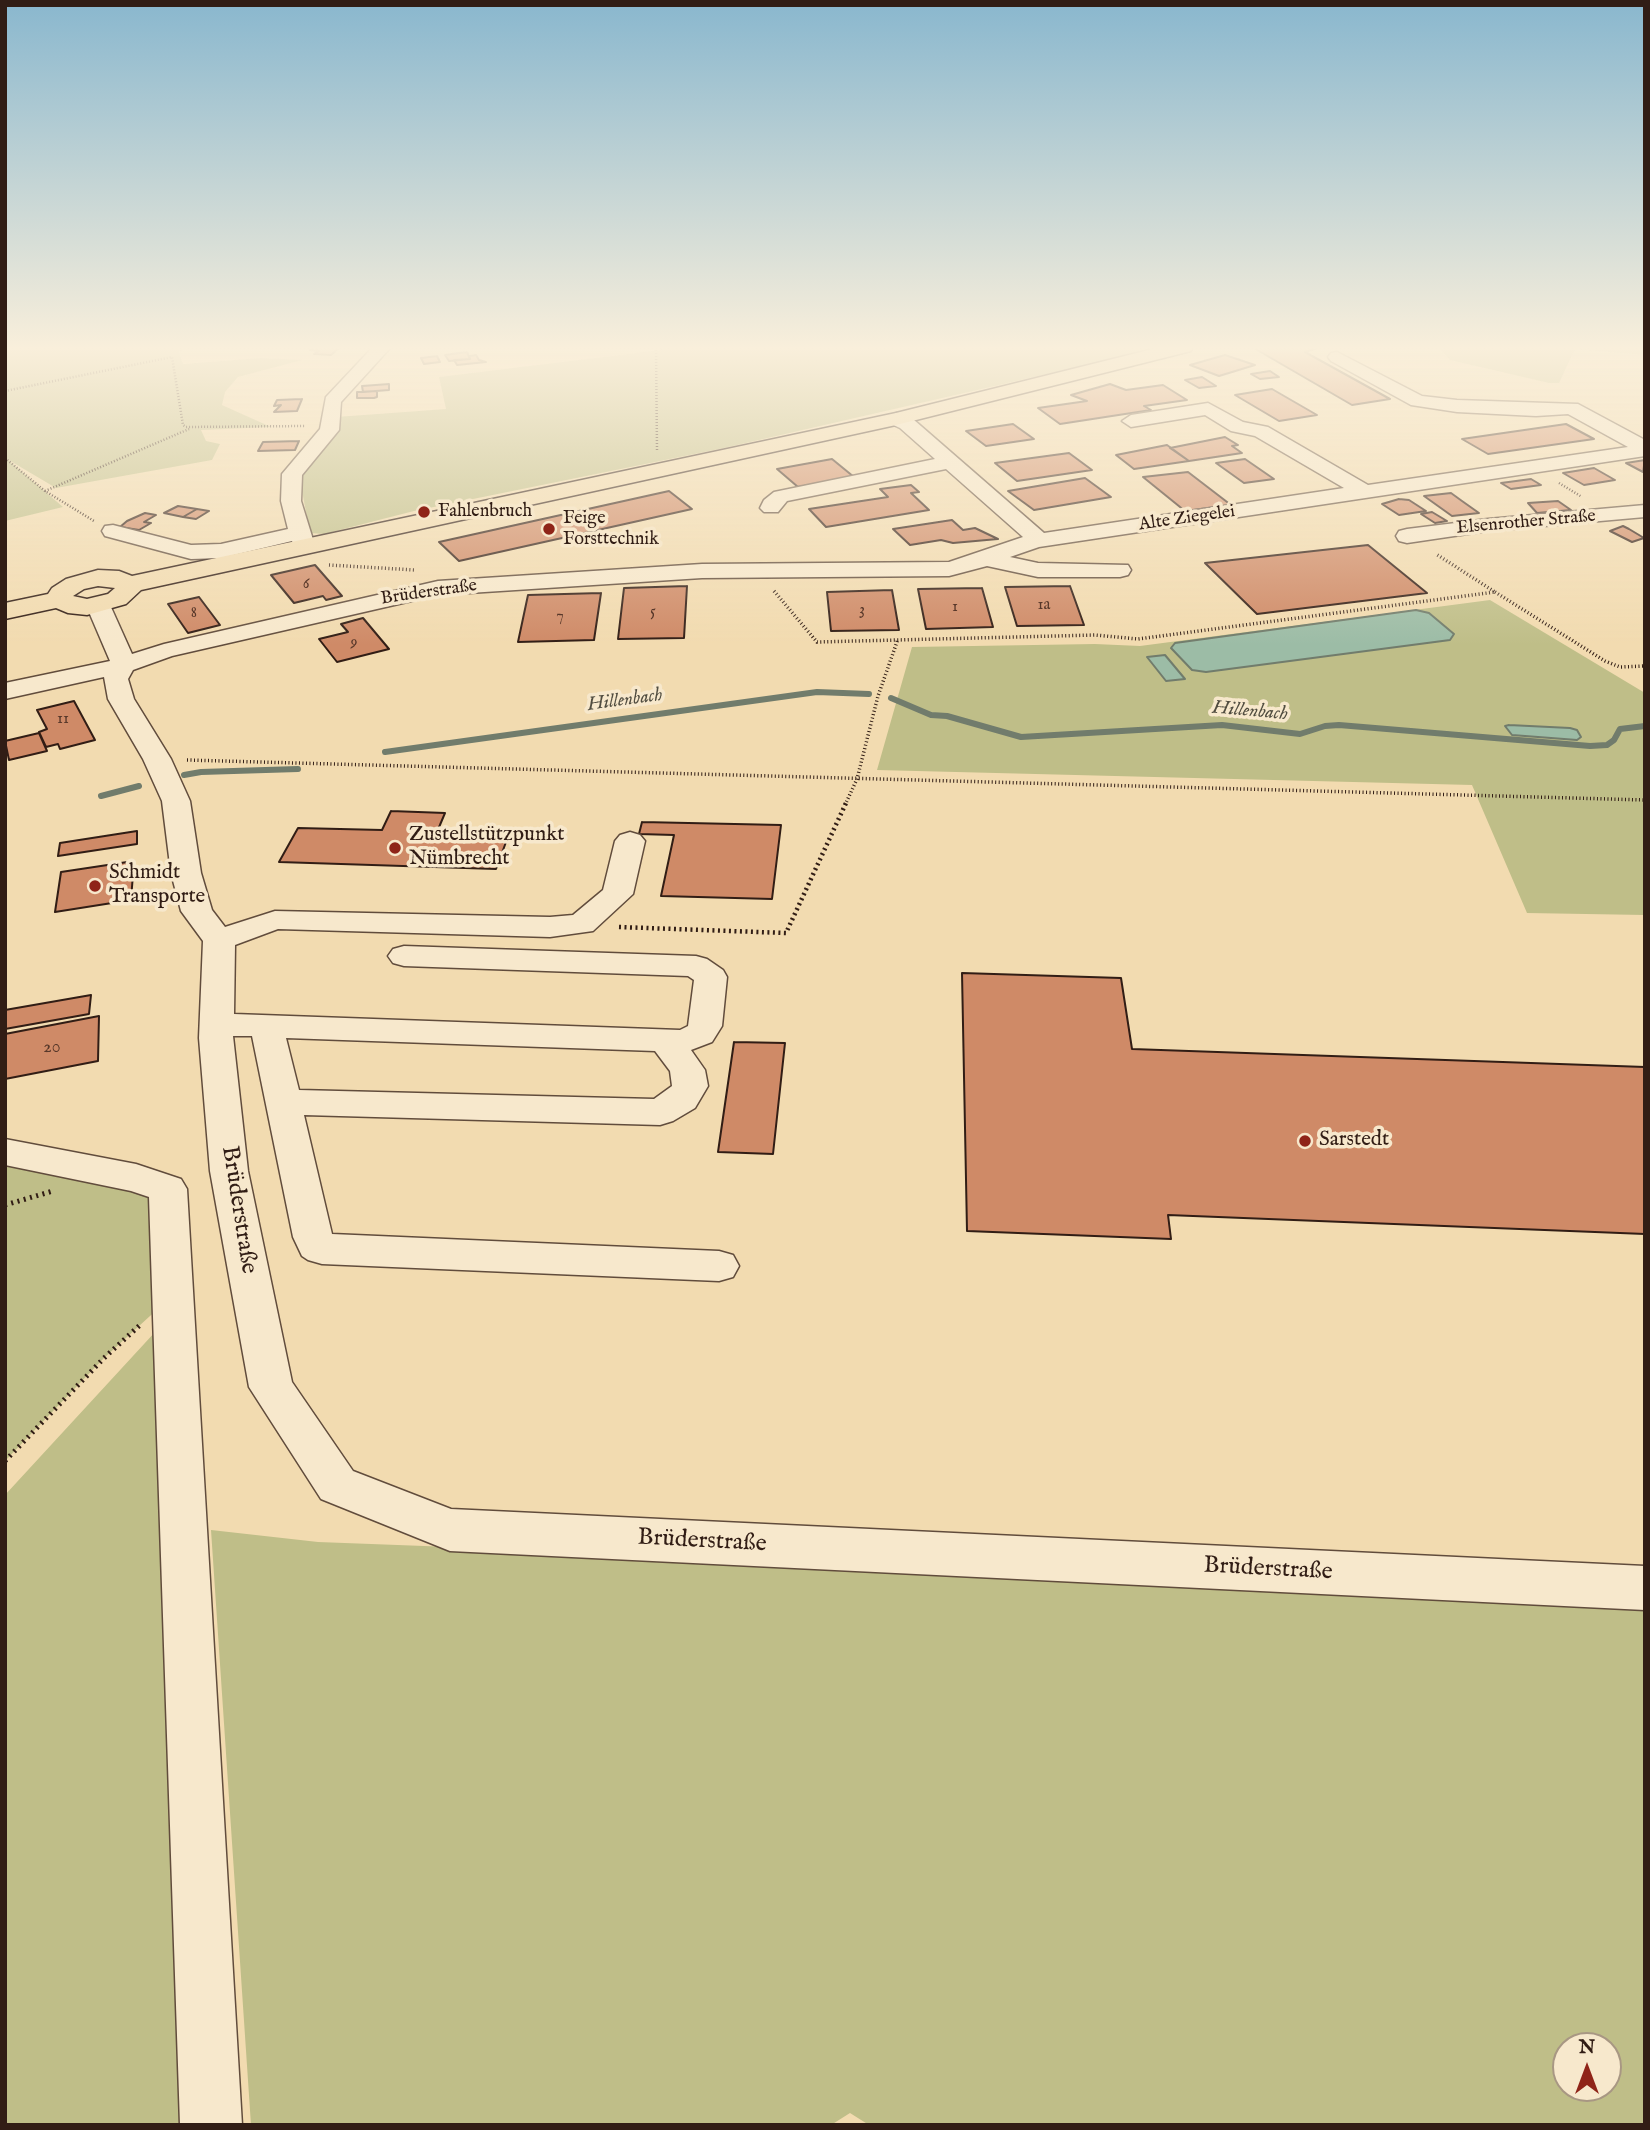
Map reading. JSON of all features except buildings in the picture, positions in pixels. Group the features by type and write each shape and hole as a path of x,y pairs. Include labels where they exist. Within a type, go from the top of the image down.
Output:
{"main road":[{"path":"61,599 61,593 67,588 86,580 109,578 127,584 302,539 765,446"},
{"path":"5,611 61,599 76,606 98,605 124,595 128,590 127,584"}],"street":[{"path":"113,531 191,552 221,551 302,539 291,501 292,474 314,446"},
{"path":"932,446 1039,540"},
{"path":"1287,446 1365,492"},
{"name":"Alte Ziegelei","path":"1039,540 1535,468 1645,449"},
{"path":"771,508 774,500 781,496 950,462"},
{"name":"Elsenrother Straße","path":"1407,536 1488,525 1644,512"},
{"name":"Brüderstraße","path":"5,691 124,665 164,651 400,594 438,588 756,569 938,570 987,559 1019,545 1039,540"},
{"path":"987,559 1038,570 1120,570"},
{"path":"98,605 124,665 115,679 121,699 157,759 176,801 186,873 197,911 219,940 275,920 550,927 582,923 618,894 630,841"},
{"name":"Brüderstraße","path":"219,940 216,1024 231,1188 271,1387 337,1485 450,1530 1645,1588"},
{"path":"216,1024 666,1041 693,1038 705,1026 711,977 702,968 404,956"},
{"path":"267,1027 313,1237 316,1245 322,1249 719,1266"},
{"path":"284,1102 660,1112 674,1106 690,1086 687,1070 666,1041"},
{"path":"5,1152 136,1178 168,1189 211,2125"}],"path":[{"path":"45,491 148,446"},
{"path":"657,469 658,446"},
{"path":"5,458 45,491 113,531"},
{"path":"1535,468 1612,515"},
{"path":"1407,536 1605,661 1620,667 1645,666"},
{"path":"756,569 817,642 1095,635 1138,639 1495,592"},
{"path":"571,925 786,933 857,779 878,696 898,639"},
{"path":"157,759 1645,800"},
{"path":"5,1461 104,1358 173,1295"}],"shaded area":[{"path":"5,446 219,446 212,460 56,488 7,459 63,507 5,521"},
{"path":"317,446 731,446 414,511 324,534 310,533 299,475"},
{"path":"1490,600 1645,693 1645,915 1527,913 1472,785 877,770 912,647 1095,644 1140,646"},
{"path":"1416,610 1429,613 1454,634 1450,640 1206,672 1192,670 1171,648 1175,643"},
{"path":"1165,655 1185,679 1166,681 1147,657"},
{"path":"1505,726 1570,728 1577,730 1581,737 1577,740 1512,735"},
{"path":"5,1154 168,1189 173,1295 104,1358 5,1461"},
{"path":"156,1331 198,2125 5,2125 5,1495"},
{"path":"211,1530 318,1542 1645,1592 1645,2125 869,2125 850,2113 831,2125 251,2125"}],"waterway":[{"name":"Hillenbach","path":"385,752 817,692 869,694"},
{"name":"Hillenbach","path":"891,698 931,715 947,716 1021,737 1222,725 1300,734 1325,726 1339,725 1590,746 1607,745 1614,740 1620,729 1645,726"},
{"name":"Hillenbach","path":"184,775 201,772 298,769"},
{"name":"Hillenbach","path":"101,796 139,786"}],"place":[{"name":"Fahlenbruch","path":"424,512"},
{"name":"Feige Forsttechnik","path":"549,529"},
{"name":"Zustellstützpunkt Nümbrecht","path":"395,848"},
{"name":"Schmidt Transporte","path":"95,886"},
{"name":"Sarstedt","path":"1305,1141"}]}
